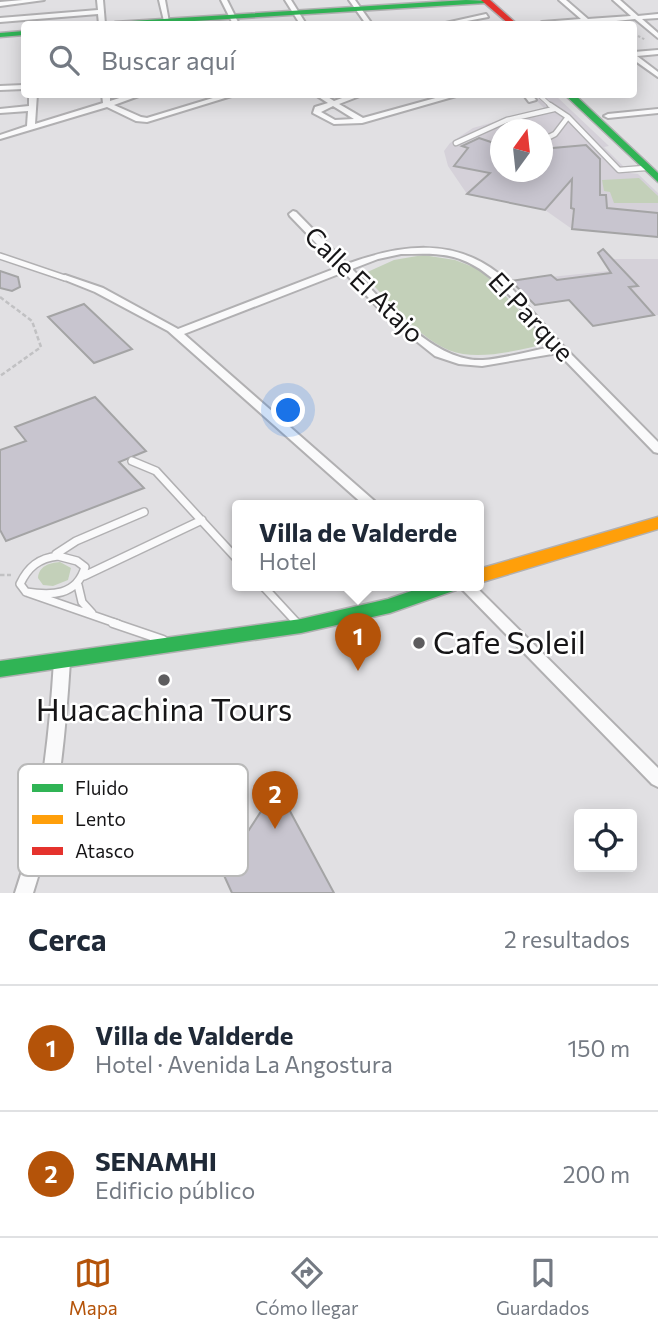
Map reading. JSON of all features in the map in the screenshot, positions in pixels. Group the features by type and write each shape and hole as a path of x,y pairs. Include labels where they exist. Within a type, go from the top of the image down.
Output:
{"main road":[{"path":"212,21 296,13 477,8 506,21"},
{"path":"0,33 21,27"},
{"path":"573,98 654,169"},
{"path":"590,98 654,169"},
{"path":"484,575 658,523"},
{"path":"0,669 301,626 390,606 433,591"}],"street":[{"path":"0,4 39,0 32,21"},
{"path":"100,0 102,21"},
{"path":"162,0 167,21"},
{"path":"224,0 235,20"},
{"path":"562,0 587,21"},
{"path":"616,0 658,36"},
{"path":"450,21 477,8"},
{"path":"48,21 100,12"},
{"path":"608,21 658,16"},
{"path":"0,20 21,23"},
{"path":"637,55 658,52"},
{"path":"637,58 658,75"},
{"path":"0,88 21,87"},
{"path":"31,127 33,98"},
{"path":"106,98 107,104"},
{"path":"0,137 127,98"},
{"path":"107,104 147,120 221,98"},
{"path":"323,98 362,121"},
{"path":"348,98 331,103 317,113 334,122 362,121 442,98"},
{"path":"0,111 32,108"},
{"path":"608,116 658,111"},
{"name":"Calle El Atajo","path":"293,214 427,347 449,358 482,363 560,348"},
{"name":"El Parque","path":"177,333 375,257 401,251 445,252 472,259 495,275 560,348 658,449"},
{"path":"65,278 99,290 177,333 367,500"},
{"path":"471,591 658,779"},
{"path":"53,764 62,661"},
{"path":"24,893 29,876"}],"lane":[{"path":"535,98 568,117 618,170 654,169"},
{"path":"456,143 507,120 554,109"},
{"path":"553,135 568,117"},
{"path":"0,256 65,278"},
{"path":"132,461 156,471 232,553"},
{"path":"144,512 76,541 55,555 41,559 23,575 20,584 26,592 178,644"},
{"path":"26,592 67,592 84,576 202,520"},
{"path":"55,555 78,560 85,567 84,576"},
{"path":"78,584 82,602 96,617"},
{"path":"268,591 301,626"}],"path":[{"path":"639,44 648,43"},
{"path":"0,297 32,321 41,347 0,376"}],"shaded area":[{"path":"534,98 558,98 609,146 604,147 630,173 638,174 658,193 658,237 572,229 545,210 467,194 448,166 444,151 450,143 473,128 490,123 490,182 553,182 553,119 505,119 544,108"},
{"path":"602,259 658,259 658,315 593,326 569,300 535,305 511,281 609,271"}],"green space":[{"path":"639,178 658,196 658,203 614,203 610,192 604,191 602,180"},
{"path":"423,255 455,260 481,270 550,343 474,355 449,350 435,343 408,322 363,274 394,260"},
{"path":"60,562 71,568 68,580 53,586 43,585 38,578 42,568"}],"building":[{"path":"479,138 490,142 490,173 454,166 468,148 462,146"},
{"path":"586,145 600,159 600,195 606,195 607,208 658,213 658,237 572,229 572,179 545,210 467,194 490,173 490,182 553,182 553,148"},
{"path":"603,249 638,286 629,287 654,315 593,326 569,300 535,305 511,281 551,275 557,280 611,273 598,253"},
{"path":"0,271 18,277 20,287 12,291 0,288"},
{"path":"84,304 132,349 94,363 48,317"},
{"path":"95,397 146,451 119,462 144,488 6,541 0,530 0,450 26,441 15,427"},
{"path":"277,787 334,893 232,893 224,876 248,876 248,831"}],"traffic: fast":[{"path":"163,21 486,1"},
{"path":"0,35 21,33"},
{"path":"572,98 658,179"},
{"path":"0,669 301,626 390,606 433,591"}],"traffic: slow":[{"path":"484,575 658,523"}],"traffic: jam":[{"path":"485,0 510,21"}],"place":[{"name":"Cafe Soleil","path":"419,643"},
{"name":"Villa de Valderde","path":"358,671"},
{"name":"Huacachina Tours","path":"164,680"},
{"name":"SENAMHI","path":"275,829"}]}
